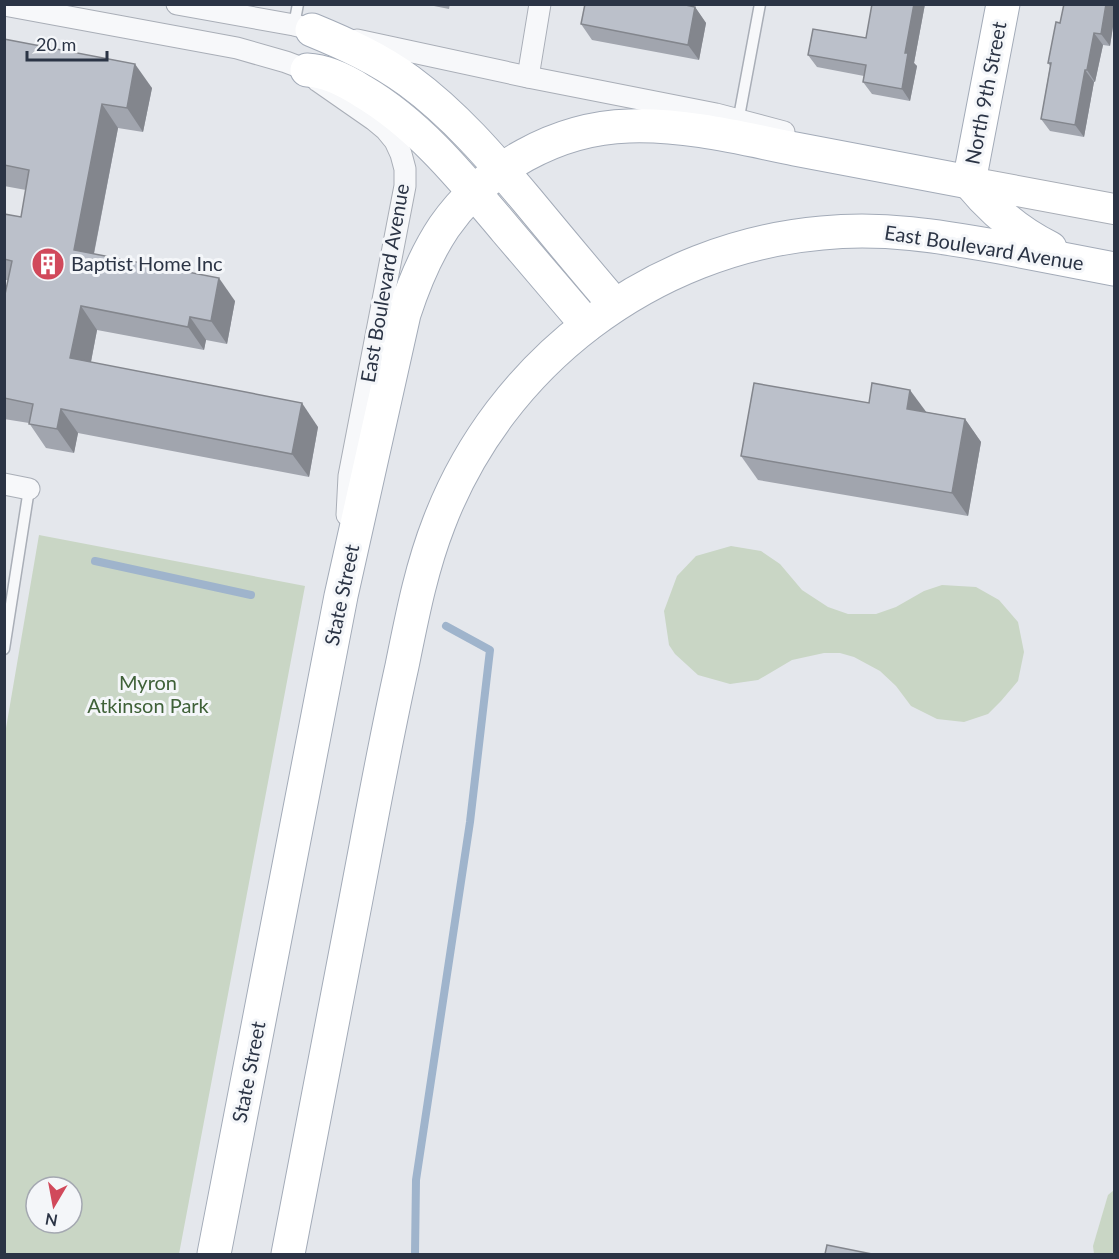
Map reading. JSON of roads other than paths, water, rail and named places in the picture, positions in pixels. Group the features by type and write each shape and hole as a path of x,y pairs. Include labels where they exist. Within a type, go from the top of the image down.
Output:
{"main road":[{"name":"North 9th Street","path":"969,182 1003,4"},
{"path":"288,1254 399,677 416,597 430,548 449,496 483,435 526,380 548,357 586,325 615,305 502,170 455,120 409,81 365,53 301,20"},
{"path":"307,70 320,71 337,77 375,98 430,144 586,325"},
{"name":"State Street","path":"214,1254 341,596 404,314 412,289 444,226 474,193 517,159 536,149 556,140 604,128 652,126 699,131 737,128"},
{"path":"737,128 887,166 1114,209"},
{"path":"969,182 998,213 1021,232 1053,250 1103,267"},
{"name":"East Boulevard Avenue","path":"615,305 651,283 705,259 758,243 819,233 876,231 945,237 1103,267"}],"street":[{"path":"177,4 301,20 737,128"},
{"path":"528,77 540,4"},
{"name":"East Boulevard Avenue","path":"4,5 237,48 275,58 307,70 318,81 374,120 395,141 405,169 405,186 349,476 341,596"},
{"path":"4,484 29,489"}],"lane":[{"path":"737,128 760,4"},
{"path":"4,649 29,489"}],"waterway":[{"path":"95,561 251,595"},
{"path":"415,1254 416,1180 470,822 490,650 446,626"}],"place":[{"name":"Baptist Home Inc","path":"48,264"}],"park label":[{"name":"Myron Atkinson Park","path":"148,694"}]}
